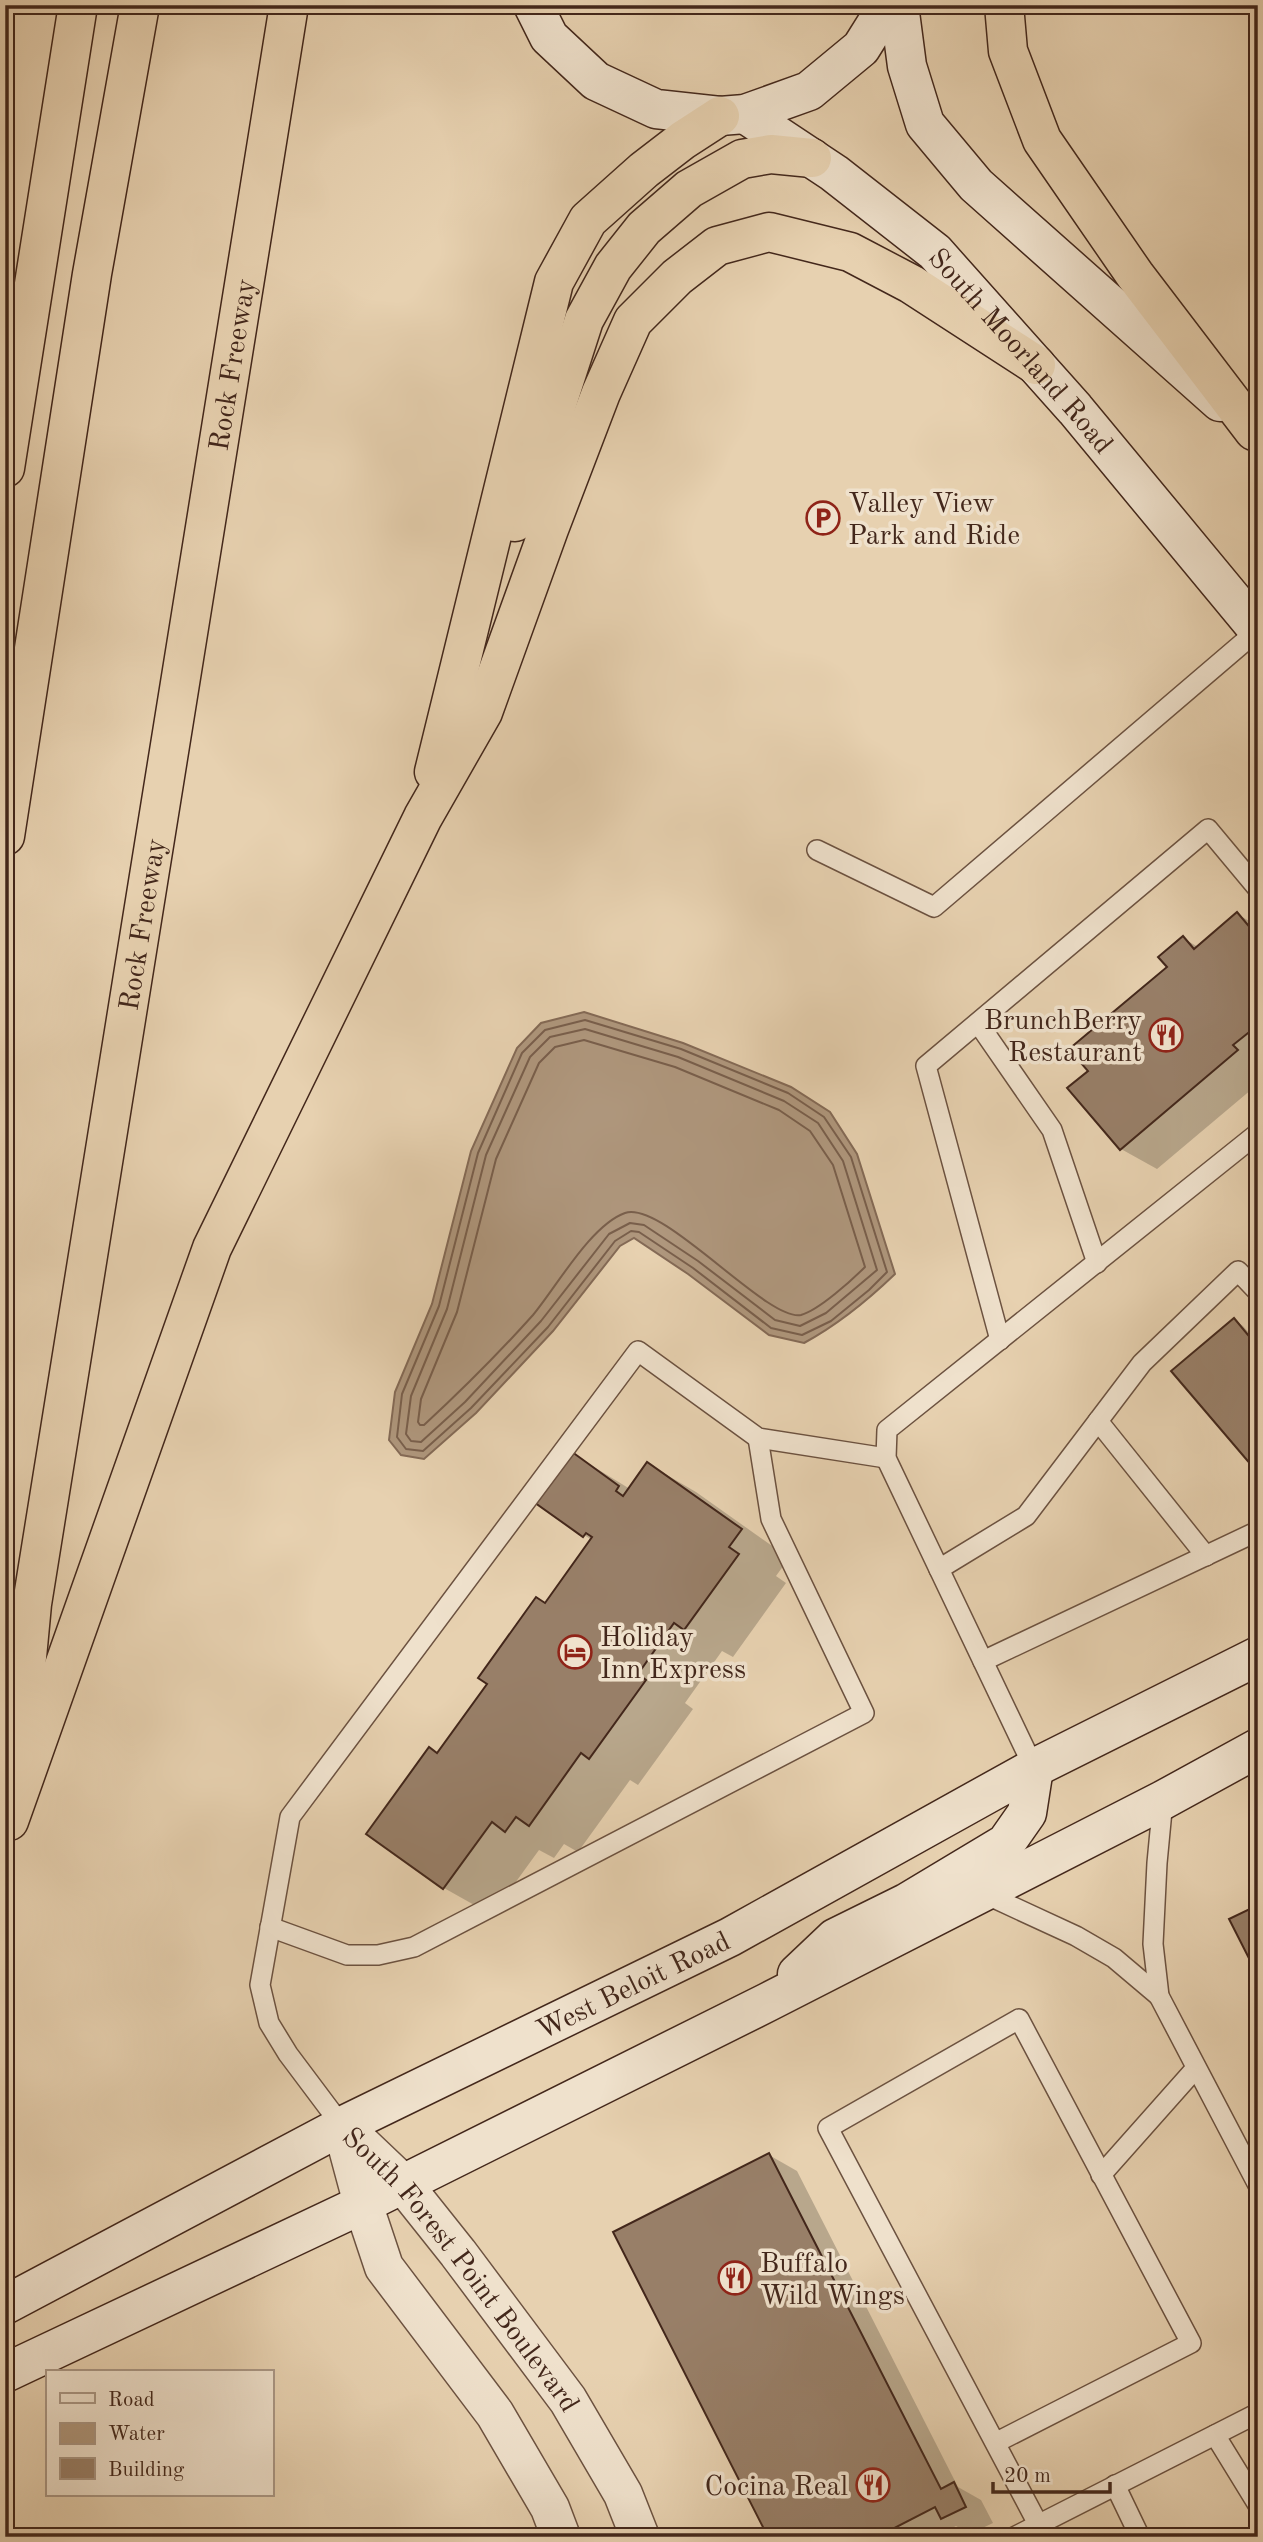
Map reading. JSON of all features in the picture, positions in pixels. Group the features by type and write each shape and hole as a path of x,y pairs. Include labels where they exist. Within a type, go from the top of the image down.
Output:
{"highway":[{"path":"5,468 78,5"},
{"path":"5,836 92,274 140,5"},
{"name":"Rock Freeway","path":"7,1833 32,1604 289,5"},
{"path":"1004,5 1008,51 1042,140 1135,275 1256,434"},
{"path":"423,817 554,282 588,220 643,170 683,140 733,115"},
{"path":"466,640 534,475 584,320 613,267 644,228 689,189 742,159 771,154 812,158"},
{"path":"7,1833 212,1248 423,817 483,712 601,393 633,321 677,277 717,246 769,232 850,252 911,284 1036,365"}],"main road":[{"path":"533,5 549,37 596,81 656,109 733,115 809,91 861,48 888,5"},
{"path":"899,5 907,66 925,124 976,185 1256,434"},
{"name":"South Moorland Road","path":"733,115 812,158 935,252 1036,365 1258,630"},
{"name":"West Beloit Road","path":"5,2305 342,2126 730,1937 1034,1768 1258,1656"},
{"path":"5,2373 363,2204 768,2002 1163,1800 1258,1748"},
{"path":"768,2002 835,1938 906,1903 1006,1843 1027,1814 1034,1768"},
{"name":"South Forest Point Boulevard","path":"342,2126 403,2184 568,2400 623,2494 640,2537"},
{"name":"South Forest Point Boulevard","path":"342,2126 363,2204 384,2267 495,2414 550,2508 561,2537"}],"lane":[{"path":"817,850 934,907 1258,630"},
{"path":"1000,1340 926,1066 1208,829 1258,889"},
{"path":"978,1023 1052,1130 1097,1263"},
{"path":"1034,1768 886,1458 887,1430 1258,1133"},
{"path":"939,1569 1026,1516 1142,1363 1238,1270 1258,1292"},
{"path":"342,2126 288,2054 269,2023 260,1985 290,1817 638,1351 758,1438 886,1458"},
{"path":"1098,1421 1206,1556"},
{"path":"270,1927 347,1955 378,1955 414,1947 863,1713 771,1519 758,1438"},
{"path":"984,1661 1258,1531"},
{"path":"1163,1800 1153,1944 1159,1996 1258,2185"},
{"path":"983,1893 1076,1936 1114,1958 1159,1996"},
{"path":"995,2442 1191,2343 1019,2019 828,2128 1038,2524"},
{"path":"1101,2175 1196,2068"},
{"path":"1014,2537 1258,2413"},
{"path":"1216,2435 1258,2505"},
{"path":"1115,2485 1140,2537"}],"water":[{"path":"584,1012 683,1043 791,1087 830,1112 857,1154 895,1274 852,1312 804,1343 769,1335 688,1274 634,1238 620,1246 553,1331 476,1413 424,1459 401,1455 389,1440 395,1392 432,1304 471,1151 517,1048 541,1023"}],"building":[{"name":"BrunchBerry Restaurant","path":"1237,912 1258,937 1258,1025 1233,1045 1238,1050 1120,1150 1067,1088 1088,1071 1069,1049 1167,967 1158,957 1183,936 1194,949"},
{"path":"1234,1318 1258,1347 1258,1473 1171,1371"},
{"name":"Holiday Inn Express","path":"568,1449 619,1486 616,1491 623,1496 647,1462 742,1529 729,1547 739,1554 684,1630 674,1623 638,1674 646,1680 589,1759 581,1753 529,1826 516,1817 505,1832 492,1822 443,1889 366,1834 429,1747 437,1753 487,1684 478,1678 536,1597 545,1603 592,1537 586,1533 583,1537 531,1500"},
{"path":"1258,1905 1258,1976 1229,1919"},
{"path":"769,2153 941,2489 954,2482 966,2507 941,2519 935,2507 877,2537 768,2537 613,2232"}],"place":[{"name":"Valley View Park and Ride","path":"823,518"},
{"name":"BrunchBerry Restaurant","path":"1166,1035"},
{"name":"Holiday Inn Express","path":"575,1652"},
{"name":"Buffalo Wild Wings","path":"735,2278"},
{"name":"Cocina Real","path":"873,2485"}]}
